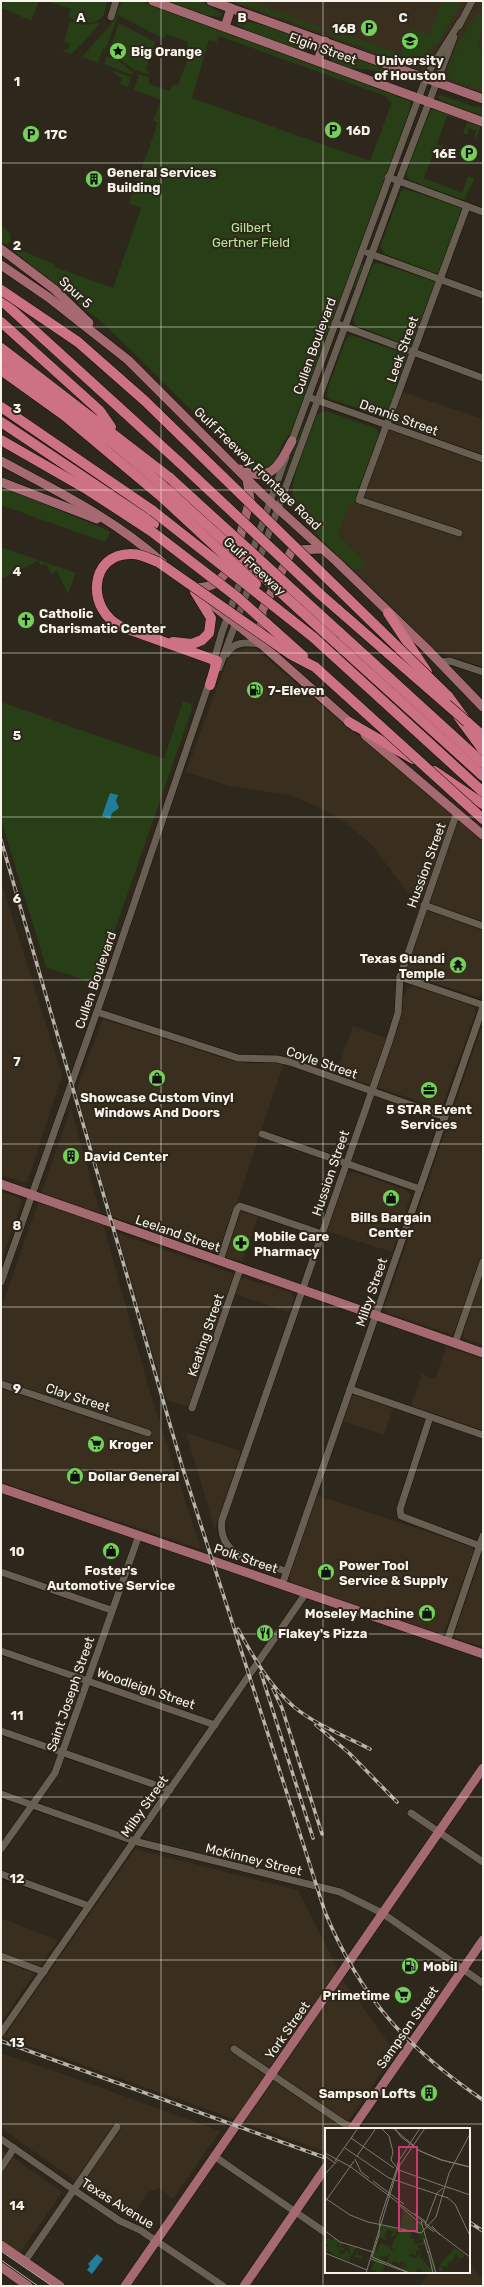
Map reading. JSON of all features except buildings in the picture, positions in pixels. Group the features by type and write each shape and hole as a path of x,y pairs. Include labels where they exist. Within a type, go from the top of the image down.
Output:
{"highway":[{"path":"1,290 78,342 145,401 448,696 467,722"},
{"path":"1,300 179,462 321,595 483,736"},
{"path":"1,322 100,411 115,434"},
{"name":"Gulf Freeway","path":"1,348 115,434 170,478 483,763"},
{"name":"Gulf Freeway","path":"1,358 115,444 313,637 483,792"},
{"name":"Gulf Freeway","path":"1,370 64,416 166,495 334,642 483,776"},
{"path":"1,407 153,511 313,637"},
{"path":"1,422 152,528 237,597 483,819"},
{"path":"1,440 152,528"},
{"path":"212,683 217,661 185,651 165,641 122,627 107,616 100,604 95,589 98,576 104,567 115,558 134,554 158,562 290,654 315,667"},
{"path":"165,641 192,644 202,640 209,633 211,618 192,589"},
{"path":"388,613 416,657 483,750"},
{"path":"349,722 455,784 483,804"}],"main road":[{"name":"Elgin Street","path":"153,1 318,60 483,122"},
{"name":"Elgin Street","path":"211,1 483,99"},
{"path":"225,27 231,8"},
{"path":"318,60 325,41"},
{"name":"Spur 5","path":"1,249 54,289 128,360"},
{"name":"Gulf Freeway Frontage Road","path":"1,264 48,297 128,360 247,479 440,662 483,707"},
{"path":"235,466 256,475 269,473 276,468 292,441"},
{"path":"1,461 117,526 144,546 192,589 261,644 349,722 483,835"},
{"path":"192,589 211,587 222,579 233,562 250,500 247,479"},
{"path":"1,482 45,501 117,526"},
{"path":"261,644 262,611 292,550 322,549"},
{"name":"Leeland Street","path":"1,1184 483,1353"},
{"name":"Polk Street","path":"1,1488 483,1654"},
{"name":"York Street","path":"125,2286 483,1768"},
{"name":"Sampson Street","path":"354,2128 483,1940"},
{"path":"244,2286 325,2169"},
{"path":"1,2245 60,2286"},
{"path":"1,2267 22,2284"}],"street":[{"path":"111,17 116,1"},
{"name":"Cullen Boulevard","path":"1,1282 212,683 270,501 336,323 388,176 426,78 472,1"},
{"name":"Cullen Boulevard","path":"214,660 278,509 399,180 460,22"},
{"path":"388,176 483,212"},
{"name":"Leek Street","path":"459,533 359,500 467,206"},
{"path":"362,250 483,295"},
{"path":"336,323 483,378"},
{"name":"Dennis Street","path":"308,397 483,459"},
{"path":"212,683 229,649 240,643 261,644"},
{"path":"440,662 450,661 483,672"},
{"name":"Hussion Street","path":"286,1572 239,1556 230,1550 223,1540 220,1529 224,1512 347,1164 398,1013 400,977 457,812"},
{"path":"424,905 483,926"},
{"path":"400,977 483,1006"},
{"name":"Milby Street","path":"282,1585 483,1006"},
{"name":"Coyle Street","path":"97,1012 238,1058 277,1059 290,1062 445,1117"},
{"path":"262,1134 420,1189"},
{"path":"220,1261 239,1208 322,1234"},
{"path":"455,1343 483,1262"},
{"name":"Keating Street","path":"192,1408 240,1269"},
{"name":"Clay Street","path":"1,1384 148,1432"},
{"path":"350,1389 483,1435"},
{"path":"430,1417 400,1509 401,1516 406,1520 481,1547"},
{"name":"Saint Joseph Street","path":"1,1849 55,1773 88,1681 111,1610 139,1535"},
{"path":"447,1642 481,1547 483,1536"},
{"path":"1,1572 111,1610"},
{"name":"Milby Street","path":"1,2033 306,1593"},
{"name":"Woodleigh Street","path":"1,1651 215,1725"},
{"path":"1,1731 170,1790"},
{"name":"McKinney Street","path":"1,1794 134,1841 340,1892 382,1913 483,1983"},
{"path":"411,1813 483,1862"},
{"path":"1,1874 89,1906"},
{"path":"1,1956 44,1972"},
{"path":"234,2050 343,2123 354,2128"},
{"path":"25,2261 117,2127"},
{"name":"Texas Avenue","path":"1,2139 74,2190 156,2241 223,2286"},
{"path":"1,2168 14,2148"},
{"path":"214,2156 325,2232"}],"shaded area":[{"name":"University of Houston","path":"229,1 483,1 483,93 447,81"},
{"path":"403,392 483,419 483,667 436,651 354,570 362,569 365,559 362,559 338,535 349,505 353,506 378,441"},
{"path":"253,647 483,841 483,990 480,996 475,996 398,971 422,898 408,893 371,844 347,824 323,809 289,795 229,786 186,772 230,652"},
{"path":"1,881 62,1075 27,1183 1,1175"},
{"path":"414,986 461,1000 475,1008 475,1014 443,1104 438,1107 336,1074 353,1026 387,1038 393,1015 407,990"},
{"path":"103,1019 223,1058 249,1063 284,1063 220,1253 113,1217 76,1090"},
{"path":"483,1023 483,1255 455,1331 451,1334 388,1313 384,1308"},
{"path":"71,1108 149,1389 201,1549 1,1482 1,1309"},
{"path":"354,1172 405,1190 411,1195 392,1252 326,1231 345,1175"},
{"path":"1,1192 19,1198 22,1202 1,1262"},
{"path":"242,1210 259,1214 242,1262 225,1257 239,1212"},
{"path":"117,1233 234,1274 190,1407 167,1400"},
{"path":"483,1269 483,1345 464,1338 463,1334"},
{"path":"244,1278 292,1293 294,1298 289,1312 235,1294 239,1280"},
{"path":"446,1347 483,1359 483,1432 411,1407 422,1374 435,1379"},
{"path":"355,1394 394,1406 384,1435 343,1421 351,1398"},
{"path":"186,1433 241,1451 215,1530"},
{"path":"316,1495 473,1547 474,1551 443,1634 291,1583 289,1574"},
{"path":"483,1552 483,1647 456,1639 454,1635"},
{"path":"135,1849 298,1890 344,1982 395,2052 344,2128 325,2128 325,2152 1,2036 1,2034 5,2035"},
{"path":"1,1918 58,1940 1,2022"},
{"path":"1,2053 220,2131 173,2199 159,2188 148,2192 131,2217 125,2216 1,2128"},
{"path":"1,2149 62,2192 20,2253 1,2240"},
{"path":"470,2264 483,2279 483,2286 420,2286 428,2273 470,2273"}],"green space":[{"path":"6,1 39,1 31,21 3,8 1,13 1,7"},
{"path":"46,1 107,1 105,11 99,20 89,23 68,17 71,9"},
{"name":"Gilbert Gertner Field","path":"122,1 141,1 322,66 410,101 410,110 293,430 283,442 272,470 254,472 105,325 16,253 16,248 54,264 55,267 113,288 141,208 129,203 155,131 157,122 153,121 161,100 134,90 139,74 149,77 149,84 170,91 173,84 178,85 191,50 187,48 188,42 166,34 164,39 118,15 106,49 103,48 98,63 82,57 111,24","holes":["219,36 388,97 388,100 392,102 370,161 192,98 209,40 217,42"]},
{"path":"164,1 201,1 222,14 221,17 203,15"},
{"path":"232,1 249,1 322,28 321,32"},
{"path":"442,1 462,1 437,46 432,44 429,51 431,53 426,66 419,68 330,36 333,30 400,54 411,28 430,34"},
{"path":"483,6 483,27 478,42 483,57 483,91 448,78 449,72 459,51"},
{"path":"475,14 477,14 447,75 444,75 458,43"},
{"path":"239,20 280,30 302,39 313,49 296,49 275,43 238,25 236,23"},
{"path":"70,21 85,25 101,22 71,54 60,50 68,50 70,44 64,42"},
{"path":"119,23 155,42 146,69 150,75 134,70 109,51"},
{"path":"335,50 416,79 415,82 385,73 351,68 337,64 326,54 328,51"},
{"path":"107,56 116,59 133,72 132,75 104,64"},
{"path":"114,71 131,77 128,87 120,84 122,78 113,73"},
{"path":"441,95 472,106 483,107 483,116 442,101 438,97"},
{"path":"437,108 482,123 476,138 474,137 476,131 469,128 467,135 463,133 467,122 447,116 437,144 457,151 454,159 434,152 424,178 462,193 468,176 475,178 464,200 412,182 407,176 409,163 430,111"},
{"path":"405,189 463,208 438,275 385,254 380,246 401,191"},
{"path":"1,225 10,233 11,241 6,245 1,241"},
{"path":"378,263 438,282 412,348 355,325 354,317 371,269 374,264"},
{"path":"361,264 365,265 357,288 354,287"},
{"path":"351,335 409,355 389,410 382,416 330,399 327,395 329,384 346,340"},
{"path":"326,411 376,428 379,434 353,506 349,505 338,535 362,559 366,559 362,569 354,570 327,546 308,526 295,505 293,486 297,466 316,416 318,413"},
{"path":"302,427 305,428 287,478 284,478"},
{"path":"1,486 110,532 105,542 40,519 36,520 37,518 1,505"},
{"path":"1,547 76,573 68,594 57,571 51,574 46,564 41,566 38,561 1,579"},
{"path":"183,701 191,704 192,709 96,984 46,967 1,820 1,702 164,759"},
{"path":"90,1400 94,1403 91,1410 83,1407"}],"water":[{"path":"110,793 118,795 116,801 119,808 112,813 110,819 102,816"},
{"path":"97,2254 103,2259 92,2274 87,2270 90,2266 88,2264"}],"tram line":[{"path":"1,2251 52,2286"},
{"path":"1,2260 38,2286"}],"railway":[{"path":"1,840 182,1466 325,1912 354,1971 389,2019 409,2041 431,2061 483,2100"},
{"path":"238,1629 256,1660 285,1699 294,1707 321,1725 370,1749"},
{"path":"261,1673 313,1838"},
{"path":"273,1689 282,1708 322,1834"},
{"path":"316,1725 349,1753 397,1802"},
{"path":"1,2041 325,2158"},
{"path":"470,2223 483,2231"}],"place":[{"name":"16B","path":"369,28"},
{"name":"University of Houston","path":"410,41"},
{"name":"Big Orange","path":"118,51"},
{"name":"16D","path":"333,130"},
{"name":"17C","path":"31,134"},
{"name":"16E","path":"469,153"},
{"name":"General Services Building","path":"94,179"},
{"name":"Catholic Charismatic Center","path":"26,620"},
{"name":"7-Eleven","path":"255,690"},
{"name":"Texas Guandi Temple","path":"458,965"},
{"name":"Showcase Custom Vinyl Windows And Doors","path":"157,1078"},
{"name":"5 STAR Event Services","path":"429,1090"},
{"name":"David Center","path":"71,1156"},
{"name":"Bills Bargain Center","path":"391,1198"},
{"name":"Mobile Care Pharmacy","path":"241,1243"},
{"name":"Kroger","path":"96,1444"},
{"name":"Dollar General","path":"75,1476"},
{"name":"Foster's Automotive Service","path":"111,1551"},
{"name":"Power Tool Service & Supply","path":"326,1572"},
{"name":"Moseley Machine","path":"427,1613"},
{"name":"Flakey's Pizza","path":"265,1633"},
{"name":"Mobil","path":"410,1966"},
{"name":"Primetime","path":"403,1995"},
{"name":"Sampson Lofts","path":"429,2093"}]}
